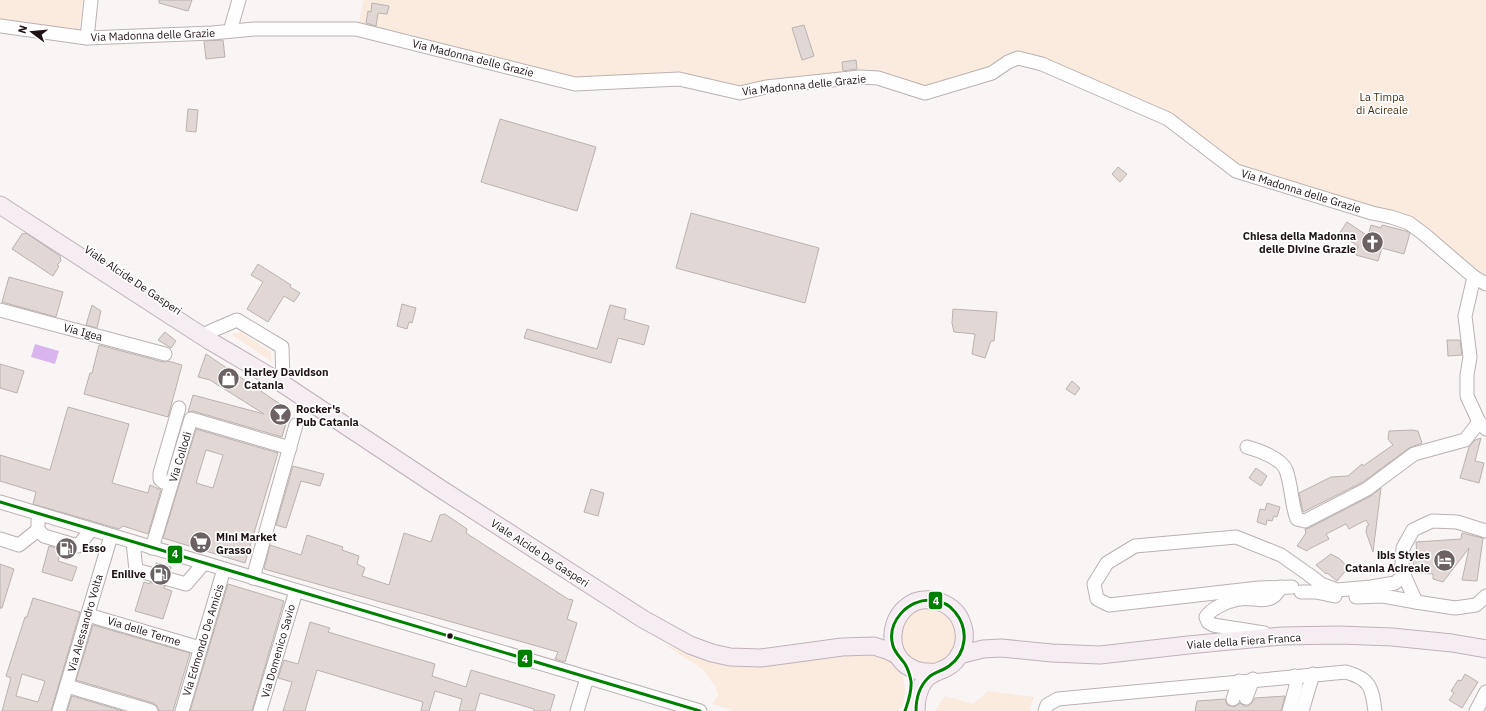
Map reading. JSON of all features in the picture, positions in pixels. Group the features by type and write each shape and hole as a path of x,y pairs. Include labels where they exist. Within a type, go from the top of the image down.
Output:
{"main road":[{"name":"Viale Alcide De Gasperi","path":"0,192 209,332 264,372"},
{"name":"Viale Alcide De Gasperi","path":"4,207 210,341 283,384 441,489 630,611 690,645 712,653 730,657 761,658 842,647"},
{"path":"905,711 911,689 910,679 902,660 893,645 892,635 894,624 906,607 915,602 935,600 945,604 960,618 964,627 965,637 960,655 950,666 927,678 920,687 916,700 916,711"},
{"path":"842,647 874,638 894,624"},
{"path":"964,627 984,642 1001,648"},
{"name":"Viale della Fiera Franca","path":"1001,648 1052,653 1100,655 1282,636 1339,635 1392,637 1452,643 1486,649"},
{"path":"842,647 874,646 889,650 915,670 926,673 937,672"},
{"path":"960,655 983,649 1001,648"}],"street":[{"path":"87,38 90,0"},
{"path":"230,31 239,0"},
{"name":"Via Madonna delle Grazie","path":"0,26 87,38 254,29 356,29 575,84 679,79 740,93 766,87 860,77 878,78 925,93 992,73 1008,62 1018,58 1042,64 1168,119 1236,171 1409,223 1474,278 1486,284"},
{"path":"1247,447 1266,453 1286,469 1294,512 1297,519 1305,521 1367,489 1414,454 1423,450 1465,440 1482,425 1467,396 1467,375 1470,357 1465,316 1474,278"},
{"name":"Via Igea","path":"0,310 165,354"},
{"path":"209,332 237,320 282,347 283,384"},
{"path":"172,484 163,482 160,479 160,473 179,408"},
{"name":"Via Collodi","path":"152,548 191,419 290,448"},
{"path":"253,578 296,425"},
{"path":"0,502 700,711"},
{"path":"38,513 38,530 44,536 78,546 92,530"},
{"path":"1416,602 1404,575 1402,564 1403,548 1413,530 1432,521 1457,522 1486,531"},
{"path":"0,539 19,545 38,530"},
{"name":"Via Alessandro Volta","path":"59,711 111,536"},
{"path":"1307,573 1311,580 1310,587 1308,589 1259,588 1109,605 1097,599 1094,584 1107,564 1135,546 1236,537 1281,555 1307,573 1321,584 1337,590 1395,583 1404,575"},
{"path":"133,542 136,570 186,584 204,563"},
{"name":"Via Edmondo De Amicis","path":"182,711 224,569"},
{"path":"1282,636 1213,625 1208,622 1206,617 1209,612 1239,599 1264,600 1273,598 1278,593 1292,588 1341,598 1383,596 1455,608 1476,605 1486,596"},
{"name":"Via Domenico Savio","path":"260,711 296,591"},
{"name":"Via delle Terme","path":"88,615 200,648"},
{"path":"1045,711 1046,705 1058,699 1253,679 1346,672 1356,674 1369,684 1374,699 1375,711"},
{"path":"1302,711 1313,674"},
{"path":"1289,711 1296,686 1295,676"},
{"path":"577,711 587,678"},
{"path":"1246,698 1253,679"},
{"path":"1233,699 1239,681"},
{"path":"67,686 151,711"},
{"path":"1476,711 1486,692"}],"green space":[{"path":"0,0 83,0 79,32 0,21"},
{"name":"La Timpa di Acireale","path":"364,0 1486,0 1486,275 1410,218 1339,199 1239,166 1170,114 1007,58 981,71 924,87 878,72 740,89 577,80 415,39 414,35 407,33 404,36 358,25"},
{"path":"241,332 271,352 271,361 231,334"},
{"path":"936,605 958,623 955,652 939,665 918,664 902,650 899,630 903,620 917,607"},
{"path":"662,643 689,654 714,661 874,651 897,665 903,676 905,691 903,704 898,711 735,711 712,704 718,696 716,688 704,670"},
{"path":"988,691 1034,697 1029,711 935,711 945,696 973,704"}],"shaded area":[{"path":"35,344 59,351 55,364 31,357"}],"building":[{"path":"159,0 192,0 188,11 159,3"},
{"path":"372,3 389,6 387,14 378,13 376,26 366,23 368,11 371,12"},
{"path":"804,25 814,56 802,60 792,28"},
{"path":"223,40 225,57 206,59 204,41"},
{"path":"856,60 857,69 843,71 842,62"},
{"path":"188,109 198,110 196,132 186,131"},
{"path":"500,119 596,147 577,211 481,182"},
{"path":"1118,167 1127,174 1120,182 1112,174"},
{"path":"691,213 819,248 805,303 676,268"},
{"path":"1347,222 1368,236 1371,225 1381,228 1382,225 1410,233 1404,254 1382,248 1378,261 1356,255 1358,246 1339,234"},
{"path":"26,233 60,256 61,261 57,265 59,266 53,276 12,249 22,234"},
{"path":"258,264 291,285 290,287 300,293 294,302 284,296 268,322 247,309 263,282 251,275"},
{"path":"9,277 63,292 56,317 2,302"},
{"path":"402,304 416,308 412,323 409,322 407,329 397,326"},
{"path":"92,305 101,311 97,328 86,325"},
{"path":"610,305 626,309 624,319 649,326 644,345 618,338 611,363 524,338 527,329 597,349"},
{"path":"953,309 997,312 994,341 991,341 985,358 972,354 975,334 954,332 952,323"},
{"path":"165,332 176,341 171,348 158,340"},
{"path":"1447,340 1460,340 1462,355 1448,356"},
{"path":"99,345 163,362 168,361 182,365 168,417 84,394 90,373 92,373"},
{"path":"206,354 280,404 278,407 290,410 282,437 193,411 188,412 193,395 264,414 210,380 198,377"},
{"path":"0,364 24,371 17,393 0,388"},
{"path":"1072,381 1080,388 1075,395 1066,389"},
{"path":"68,407 129,424 112,483 148,493 150,485 161,490 148,534 123,526 119,529 33,504 36,492 0,481 0,455 50,470"},
{"path":"196,429 278,453 245,563 163,538","holes":["206,450 223,455 213,488 196,483"]},
{"path":"1389,431 1418,431 1422,443 1409,448 1363,482 1303,512 1299,493 1331,477 1348,476 1362,464 1363,466 1393,445 1388,439"},
{"path":"1481,438 1475,461 1484,463 1479,483 1460,478 1469,447 1475,440"},
{"path":"293,466 324,474 320,486 301,481 286,528 276,525"},
{"path":"1256,468 1267,476 1261,486 1249,478"},
{"path":"1381,488 1373,552 1366,532 1367,526 1369,525 1366,520 1349,529 1346,524 1326,534 1329,539 1307,551 1297,546 1306,533 1305,529 1371,496"},
{"path":"591,489 604,493 598,516 584,512"},
{"path":"1267,503 1280,507 1277,517 1274,516 1272,521 1267,520 1266,525 1257,522 1260,509 1265,510"},
{"path":"445,514 467,529 466,533 568,599 573,600 567,619 577,623 565,662 555,659 558,652 264,569 270,545 301,555 307,535 343,547 342,550 359,556 357,564 365,568 362,576 389,585 404,533 431,542 440,515"},
{"path":"1462,533 1483,538 1477,581 1462,580 1469,548 1443,582 1433,579 1433,574 1415,573 1412,555 1417,554 1416,542 1461,539"},
{"path":"49,546 61,549 58,561 77,567 72,581 42,572"},
{"path":"1331,554 1340,559 1348,568 1337,581 1316,565"},
{"path":"156,563 171,567 170,571 155,567"},
{"path":"0,564 14,569 2,608 0,608"},
{"path":"144,582 165,586 164,588 172,591 163,619 135,611"},
{"path":"228,584 284,601 252,711 190,711"},
{"path":"33,598 80,612 51,711 2,711 11,678 6,676 25,617 27,617","holes":["22,674 45,681 38,702 16,696"]},
{"path":"310,622 330,628 328,632 435,664 432,676 466,687 471,670 555,695 550,711 534,711 534,709 480,693 475,711 459,711 462,699 435,691 429,711 421,711 423,702 317,670 305,711 283,711 292,682 278,678 284,660 298,664"},
{"path":"93,625 190,653 173,711 159,711 157,706 153,703 76,680"},
{"path":"1465,674 1478,682 1462,708 1449,700 1454,693 1451,691 1458,680 1461,681"},
{"path":"72,696 123,711 67,711"},
{"path":"1285,696 1281,711 1195,711 1197,701 1225,699 1227,705 1234,707 1240,703 1244,706 1248,706 1255,698"}],"transit line":[{"name":"4","path":"0,502 700,711"},
{"name":"4","path":"905,711 910,693 911,681 906,666 894,649 892,637 893,629 901,614 914,603 931,600 942,602 948,605 960,619 964,633 964,640 960,654 955,661 947,668 930,676 922,685 917,698 916,711"}],"place":[{"name":"Chiesa della Madonna delle Divine Grazie","path":"1372,242"},
{"name":"Harley Davidson Catania","path":"229,378"},
{"name":"Rocker's Pub Catania","path":"280,415"},
{"name":"Mini Market Grasso","path":"201,543"},
{"name":"Esso","path":"66,548"},
{"name":"ibis Styles Catania Acireale","path":"1445,561"},
{"name":"Enilive","path":"161,574"}]}
